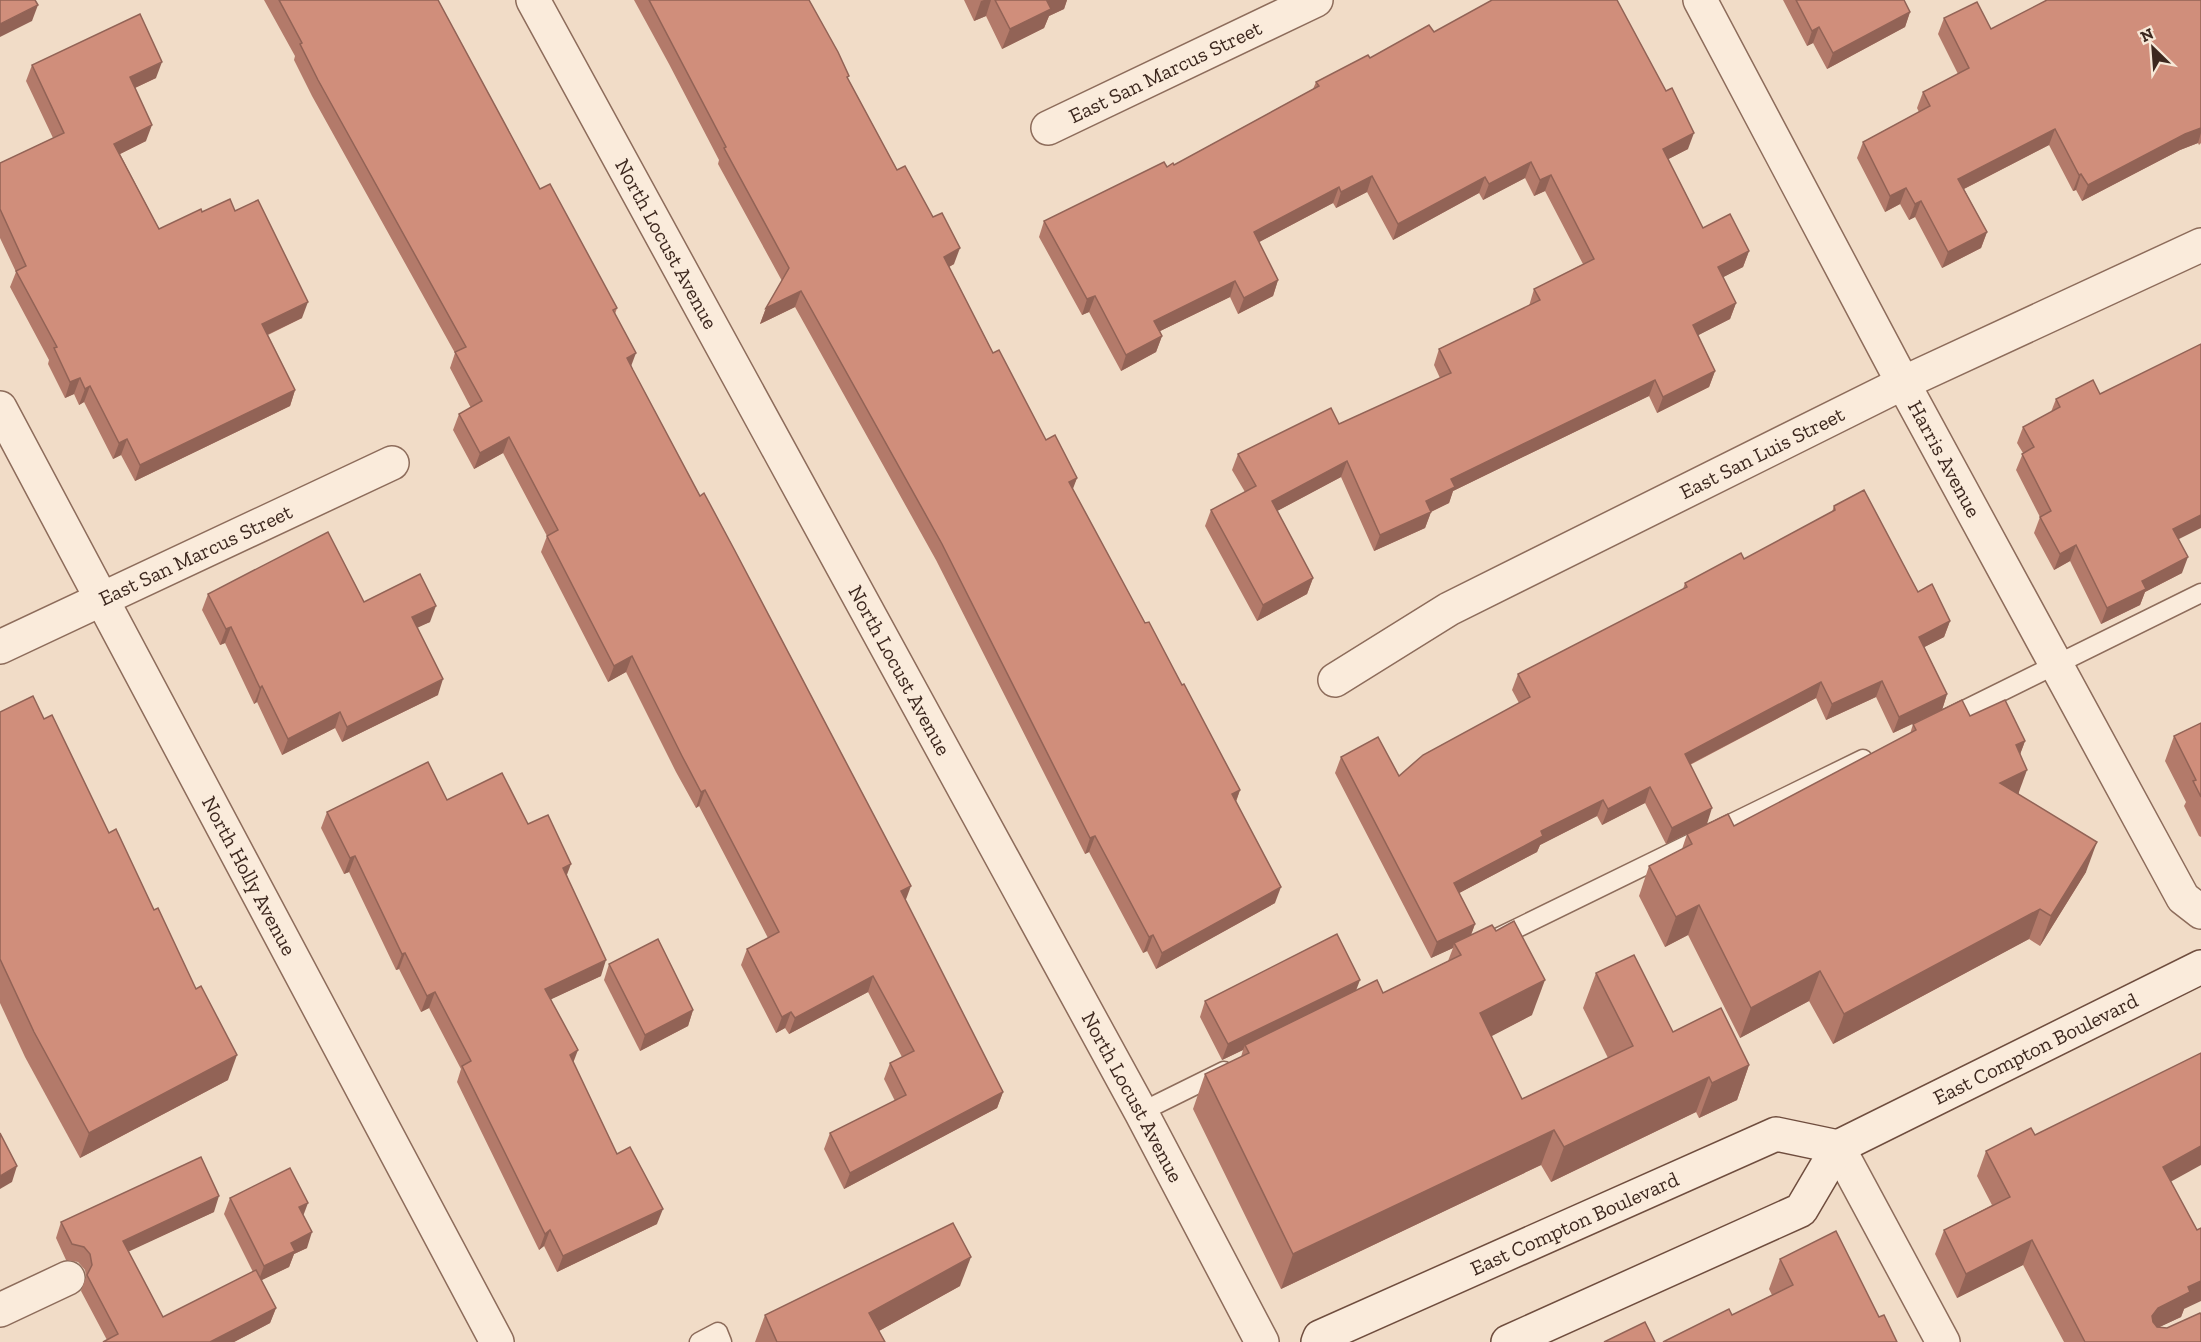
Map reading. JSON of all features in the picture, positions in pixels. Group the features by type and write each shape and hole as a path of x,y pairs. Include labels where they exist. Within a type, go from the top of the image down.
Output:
{"street":[{"name":"North Locust Avenue","path":"533,0 1141,1112 1262,1342"},
{"name":"East San Marcus Street","path":"1048,128 1316,0"},
{"name":"Harris Avenue","path":"1700,0 1903,383 2183,898 2201,912"},
{"name":"East San Luis Street","path":"1335,680 1449,609 1903,383 2201,245"},
{"name":"North Holly Avenue","path":"0,408 497,1342"},
{"name":"East San Marcus Street","path":"0,647 392,463"},
{"name":"East Compton Boulevard","path":"1318,1342 1320,1337 1776,1134 1838,1147 2201,967"},
{"path":"1508,1342 1801,1210 1838,1147"},
{"path":"1838,1147 1943,1342"},
{"path":"0,1310 68,1278"}],"lane":[{"path":"1926,729 2201,593"},
{"path":"1480,946 1883,749"},
{"path":"1141,1112 1236,1065"},
{"path":"699,1342 718,1332 722,1342"}],"building":[{"path":"0,0 35,0 38,5 0,24"},
{"path":"279,0 438,0 540,189 550,184 617,308 613,310 636,353 627,358 700,496 704,493 911,886 901,891 1003,1092 850,1173 830,1133 906,1095 890,1063 914,1051 873,976 795,1018 791,1012 782,1017 747,949 779,932 705,790 701,792 632,656 614,666 547,536 558,530 509,437 480,453 459,414 482,401 455,352 466,347 318,80 300,44 302,43"},
{"path":"649,0 809,0 838,52 849,76 847,77 897,170 905,166 933,217 942,213 960,248 944,257 993,353 999,350 1046,440 1055,435 1077,478 1069,482 1145,623 1149,622 1182,685 1184,684 1240,790 1232,794 1281,887 1162,953 1153,935 1149,937 1095,836 1090,838 942,544 801,291 766,308 789,268 724,148 726,147"},
{"path":"995,0 1049,0 1047,1 1051,9 1010,29"},
{"path":"1492,0 1617,0 1666,91 1672,88 1694,133 1663,149 1703,228 1730,214 1749,251 1718,267 1736,303 1693,325 1715,371 1663,397 1655,380 1451,479 1455,487 1426,501 1431,512 1380,535 1347,461 1272,501 1313,578 1263,605 1211,510 1256,486 1238,454 1331,408 1339,424 1451,373 1439,349 1540,300 1534,289 1594,259 1551,175 1540,180 1531,162 1489,184 1485,177 1398,224 1372,176 1341,192 1339,187 1254,232 1278,280 1244,298 1235,281 1154,321 1162,336 1126,355 1095,296 1087,299 1044,221 1164,162 1167,167 1173,163 1174,165 1319,86 1316,82 1368,55 1370,58 1429,25 1434,32"},
{"path":"1796,0 1904,0 1910,12 1833,53 1819,27 1812,31"},
{"path":"2047,0 2201,0 2201,128 2185,134 2088,185 2081,174 2079,175 2055,129 1958,179 1987,232 1948,252 1921,201 1915,204 1906,188 1890,196 1863,142 1930,106 1923,92 1969,68 1944,18 1977,2 1991,29"},
{"path":"140,14 162,62 130,77 152,125 114,144 159,229 201,209 202,212 230,199 235,211 258,200 308,302 262,324 295,390 140,465 127,439 119,443 90,386 85,389 80,378 70,382 54,348 57,347 16,271 26,266 0,209 0,163 64,133 32,65"},
{"path":"2201,344 2201,515 2173,529 2188,557 2142,581 2146,589 2107,608 2076,545 2060,554 2040,517 2051,511 2022,454 2034,447 2023,427 2060,407 2056,399 2093,380 2100,394"},
{"path":"1864,490 1918,592 1932,584 1950,621 1919,637 1947,694 1899,717 1882,681 1832,704 1821,682 1685,754 1712,808 1672,828 1650,787 1608,809 1603,800 1541,831 1543,836 1454,883 1475,924 1437,942 1341,757 1378,737 1399,776 1423,755 1530,697 1518,674 1687,587 1685,583 1741,553 1744,559 1835,510 1834,506"},
{"path":"328,532 364,602 420,574 436,606 412,617 443,679 347,727 340,712 288,739 262,686 260,688 231,627 226,629 208,594"},
{"path":"33,696 44,719 52,715 109,833 116,829 154,910 158,908 196,989 201,986 237,1055 89,1133 34,1032 0,959 0,712"},
{"path":"1962,700 1970,716 2005,700 2025,741 2016,745 2027,770 2000,783 2097,842 2051,916 2040,909 1844,1014 1820,971 1751,1008 1699,905 1676,917 1649,866 1692,844 1687,834 1728,814 1734,826 1916,730 1913,724"},
{"path":"2201,723 2201,797 2193,781 2196,780 2174,736"},
{"path":"428,762 447,800 502,773 528,824 548,815 571,864 563,868 606,960 545,989 578,1050 570,1055 617,1154 630,1147 663,1209 563,1256 550,1230 545,1234 462,1066 471,1061 435,992 427,996 405,953 402,954 355,856 350,858 327,812"},
{"path":"1514,921 1545,980 1480,1013 1522,1099 1633,1046 1596,973 1634,955 1673,1032 1721,1008 1749,1065 1712,1083 1709,1077 1564,1147 1554,1130 1293,1254 1205,1074 1249,1053 1245,1045 1377,980 1383,993 1461,955 1454,943 1492,925 1496,931"},
{"path":"1337,934 1360,980 1228,1044 1205,1001"},
{"path":"658,939 693,1010 645,1035 609,964"},
{"path":"2201,1053 2201,1146 2163,1167 2197,1230 2201,1228 2201,1281 2188,1287 2190,1292 2158,1308 2152,1316 2157,1327 2167,1328 2200,1313 2201,1342 2085,1342 2032,1240 1966,1274 1944,1230 2010,1197 1986,1151 2031,1128 2035,1135"},
{"path":"0,1133 17,1166 0,1176"},
{"path":"201,1157 219,1196 123,1241 163,1317 256,1270 276,1308 210,1342 103,1342 118,1334 87,1275 92,1265 90,1254 84,1247 72,1244 61,1222"},
{"path":"290,1168 308,1203 299,1207 312,1232 291,1243 295,1251 264,1266 230,1198"},
{"path":"953,1223 971,1257 869,1313 885,1342 777,1342 765,1315"},
{"path":"1836,1231 1879,1317 1884,1315 1897,1342 1663,1342 1729,1309 1732,1315 1793,1285 1780,1259"},
{"path":"1645,1322 1655,1342 1604,1342"}]}
